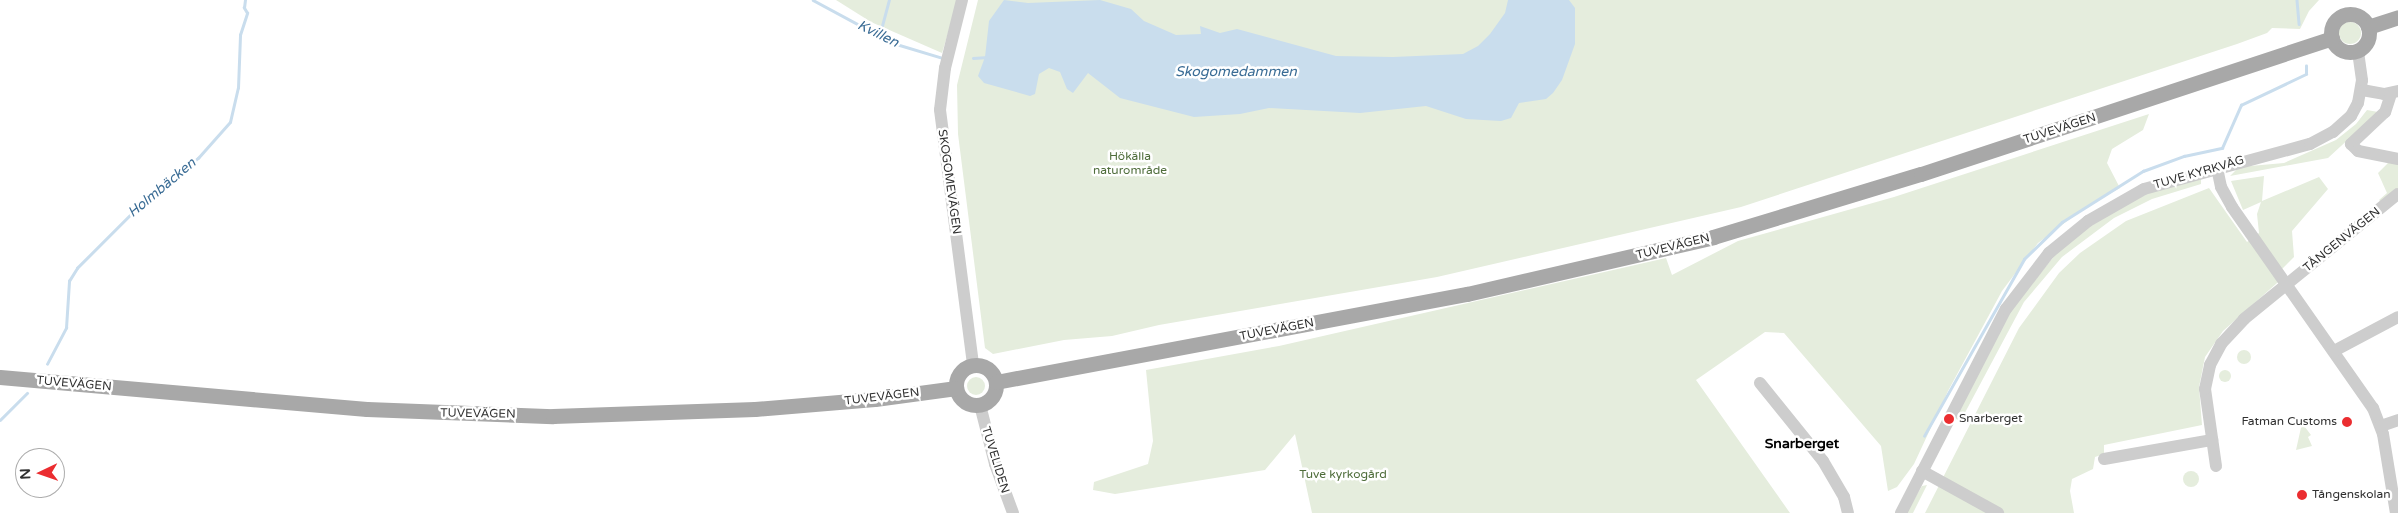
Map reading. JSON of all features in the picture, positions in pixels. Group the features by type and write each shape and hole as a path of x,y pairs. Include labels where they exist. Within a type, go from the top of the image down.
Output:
{"main road":[{"path":"2344,15 2358,16 2368,27 2367,41 2358,50 2340,49 2332,38 2333,24 2344,15"},
{"path":"2368,27 2398,17"},
{"name":"TUVEVÄGEN","path":"996,382 1467,294 1713,237 1946,166 2332,38"},
{"path":"973,365 988,369 996,382 993,396 980,405 964,402 956,388 960,373 973,365"},
{"name":"TUVEVÄGEN","path":"0,377 367,409 553,416 755,409 875,399 956,388"}],"street":[{"name":"SKOGOMEVÄGEN","path":"962,0 945,68 940,110 973,365"},
{"name":"TUVE KYRKVÄG","path":"1900,513 2006,309 2038,265 2073,232 2127,197 2157,184 2323,138 2351,116 2362,90 2358,50"},
{"path":"2362,90 2394,93 2385,112 2351,144 2358,151 2398,159"},
{"path":"2216,168 2221,187 2232,207 2286,286 2334,351 2381,426 2396,513"},
{"name":"TÅNGENVÄGEN","path":"2216,466 2205,389 2214,354 2234,327 2398,194"},
{"path":"2334,351 2398,317"},
{"path":"1760,383 1823,461 1844,497 1848,513"},
{"name":"TUVELIDEN","path":"980,405 995,464 1014,513"},
{"path":"2381,426 2398,420"},
{"path":"2104,459 2212,440"},
{"path":"1922,471 1998,513"}],"green space":[{"path":"836,0 958,0 942,53 871,22"},
{"name":"Hökälla naturområde","path":"978,0 2319,0 2309,11 2300,29 2272,28 2267,33 2237,44 1741,207 1437,277 1159,325 1112,336 1064,340 993,354 985,348 958,134 957,85"},
{"path":"2350,22 2358,25 2361,33 2358,41 2350,44 2342,41 2339,33 2342,25"},
{"path":"2367,110 2378,112 2328,158 2230,176 2239,167 2284,163 2336,140 2356,124"},
{"name":"Tuve kyrkogård","path":"2149,114 2143,130 2112,149 2107,163 2120,188 2083,209 2038,243 2002,291 1948,391 1914,464 1897,487 1888,491 1881,446 1784,333 1765,332 1696,380 1790,513 1312,513 1295,434 1265,470 1115,494 1093,490 1094,482 1148,464 1153,441 1146,370 1279,346 1666,258 1672,275 1738,241 1894,197"},
{"path":"2398,161 2398,188 2381,202 2379,200 2387,193 2378,173 2388,163"},
{"path":"2264,176 2262,201 2319,177 2328,189 2292,231 2294,257 2282,269 2286,275 2223,331 2205,357 2199,387 2202,425 2104,445 2104,454 2095,457 2093,469 2072,479 2070,491 2074,513 1925,513 2019,328 2059,273 2080,253 2126,221 2209,188 2247,242 2259,233 2257,214 2261,202 2243,210 2231,181"},
{"path":"2201,178 2201,184 2152,199 2114,218 2062,257 2024,302 1960,422 1955,418 2011,310 2055,255 2076,236 2124,204 2159,189"},
{"path":"2244,350 2249,352 2251,357 2249,362 2244,364 2239,362 2237,357 2239,352"},
{"path":"2225,370 2231,376 2225,382 2219,376"},
{"path":"972,377 980,377 985,382 983,393 972,395 967,390 967,382"},
{"path":"2302,423 2311,435 2308,437 2312,446 2296,450"},
{"path":"2191,471 2199,479 2191,487 2183,479"},
{"path":"1927,485 1913,513 1906,513 1922,486"}],"water":[{"name":"Skogomedammen","path":"1004,0 1028,3 1100,0 1131,9 1144,21 1176,35 1201,34 1200,26 1220,33 1237,29 1336,56 1393,57 1463,54 1478,46 1490,34 1505,13 1508,0 1569,0 1575,8 1575,44 1562,80 1553,93 1546,99 1519,103 1511,118 1501,121 1466,119 1426,106 1360,113 1269,108 1240,114 1194,117 1120,98 1088,73 1073,93 1067,89 1060,72 1049,68 1039,74 1035,94 1030,96 984,83 978,76 985,57 989,21"}],"waterway":[{"name":"Holmbäcken","path":"47,364 66,328 69,281 77,268 130,215 198,158 230,122 238,88 240,35 247,13 244,8 245,0"},
{"name":"Kvillen","path":"813,0 893,43 943,58"},
{"path":"879,37 889,0"},
{"path":"2297,0 2299,24"},
{"path":"973,58 988,57"},
{"path":"1924,436 2024,259 2062,222 2143,171 2184,156 2222,148 2241,105 2306,74 2306,66"},
{"name":"Holmbäcken","path":"0,420 27,393"}],"place":[{"name":"Snarberget","path":"1949,419"},
{"name":"Fatman Customs","path":"2347,422"},
{"name":"Tångenskolan","path":"2302,495"}],"district":[{"name":"Snarberget","path":"1802,444"}]}
